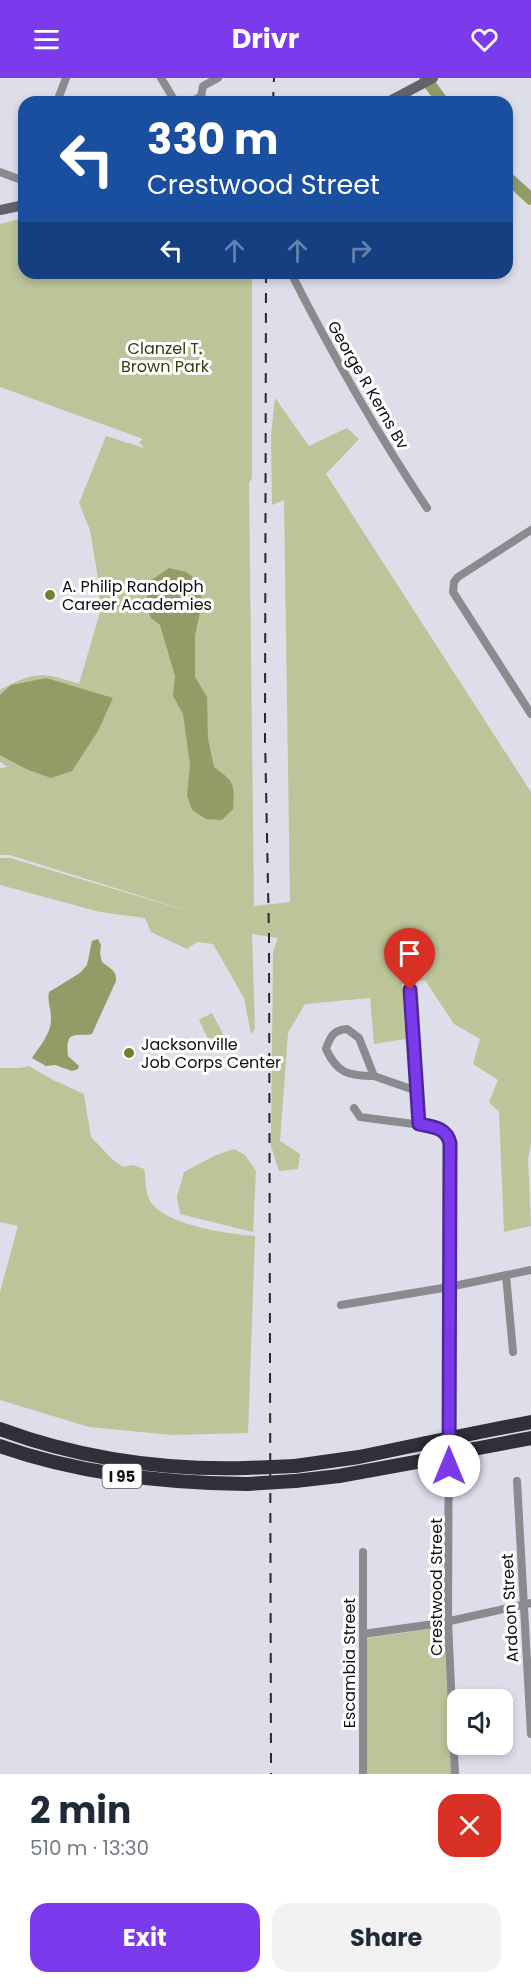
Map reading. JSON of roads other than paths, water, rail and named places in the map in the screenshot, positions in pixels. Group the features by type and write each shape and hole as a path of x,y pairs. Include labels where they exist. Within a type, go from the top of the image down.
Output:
{"highway":[{"name":"I 95","path":"0,1429 60,1448 107,1458 178,1467 246,1468 295,1466 359,1457 531,1422"},
{"name":"I 95","path":"0,1446 52,1462 123,1476 193,1483 247,1484 339,1476 531,1438"}],"main road":[{"path":"399,96 433,78"},
{"path":"0,210 18,206"}],"street":[{"path":"59,96 66,78"},
{"path":"161,78 172,96"},
{"path":"203,96 203,86 217,78"},
{"path":"0,172 18,179"},
{"name":"George R Kerns Bv","path":"294,279 323,336 394,458 427,508"},
{"path":"531,530 458,577 453,587 455,596 531,714"},
{"path":"410,990 419,1124"},
{"path":"374,1076 358,1038 347,1029 339,1029 333,1033 326,1049 333,1064 347,1074 374,1076 417,1091"},
{"name":"Crestwood Street","path":"354,1108 360,1116 419,1124 443,1130 450,1143 448,1621 454,1774"},
{"path":"341,1305 531,1270"},
{"path":"506,1275 513,1352"},
{"name":"Ardoon Street","path":"517,1481 527,1604 531,1734"},
{"name":"Escambia Street","path":"363,1552 363,1774"},
{"path":"363,1634 448,1621 527,1604"}],"waterway":[{"path":"425,78 438,96"},
{"path":"513,182 531,199"}],"railway":[{"path":"273,96 274,78"},
{"path":"266,279 265,737 269,935 271,1774"}],"place":[{"name":"A. Philip Randolph Career Academies","path":"50,595"},
{"name":"Jacksonville Job Corps Center","path":"129,1053"}],"park label":[{"name":"Clanzel T. Brown Park","path":"165,357"}]}
